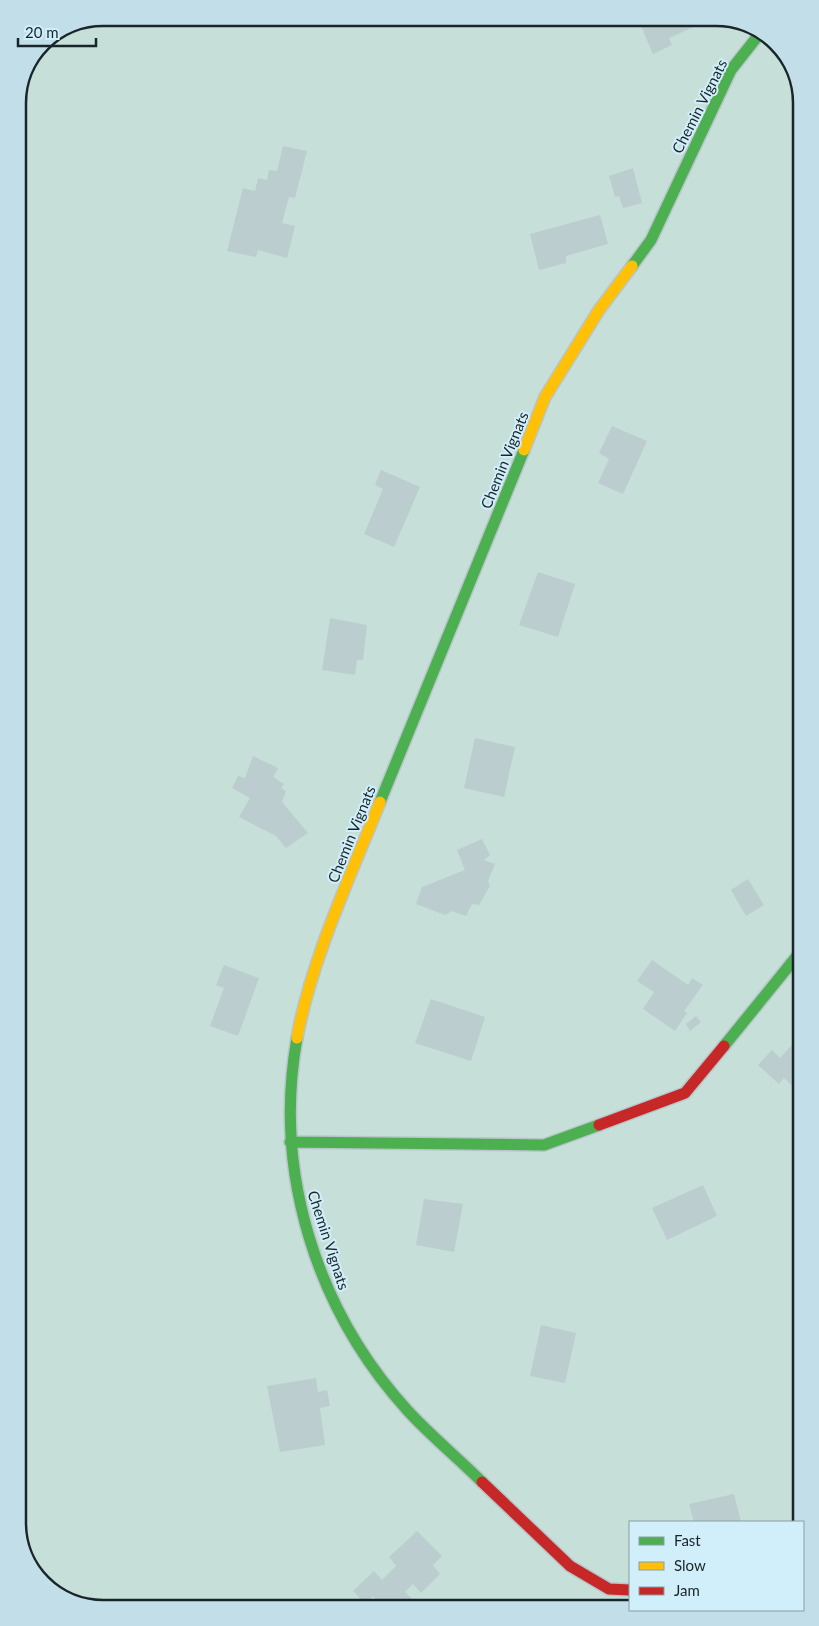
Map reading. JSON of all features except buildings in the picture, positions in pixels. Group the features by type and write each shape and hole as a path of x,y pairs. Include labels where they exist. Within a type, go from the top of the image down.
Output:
{"street":[{"name":"Chemin Vignats","path":"629,1590 609,1589 570,1566 408,1411 360,1349 332,1300 315,1256 298,1197 290,1142 290,1075 302,1008 340,901 545,397 599,310 651,240 731,70 757,38"},
{"path":"290,1142 544,1145 685,1093 793,962"}],"green space":[{"path":"103,26 721,26 741,30 759,39 777,56 787,74 793,103 793,1521 629,1521 629,1600 98,1600 74,1594 56,1584 42,1570 32,1552 26,1523 26,98 34,69 42,56 52,45 78,30"}],"traffic: fast":[{"path":"632,266 651,240 731,70 757,38"},
{"path":"380,802 524,450"},
{"path":"724,1046 793,961"},
{"path":"297,1038 291,1088 291,1139 297,1188 309,1237 326,1284 348,1329 376,1371 408,1411 482,1482"},
{"path":"290,1142 544,1145 599,1125"}],"traffic: slow":[{"path":"524,450 545,397 599,310 632,266"},
{"path":"297,1038 303,1008 322,948 380,802"}],"traffic: jam":[{"path":"599,1125 685,1093 724,1046"},
{"path":"482,1482 570,1566 609,1589 629,1590"}]}
